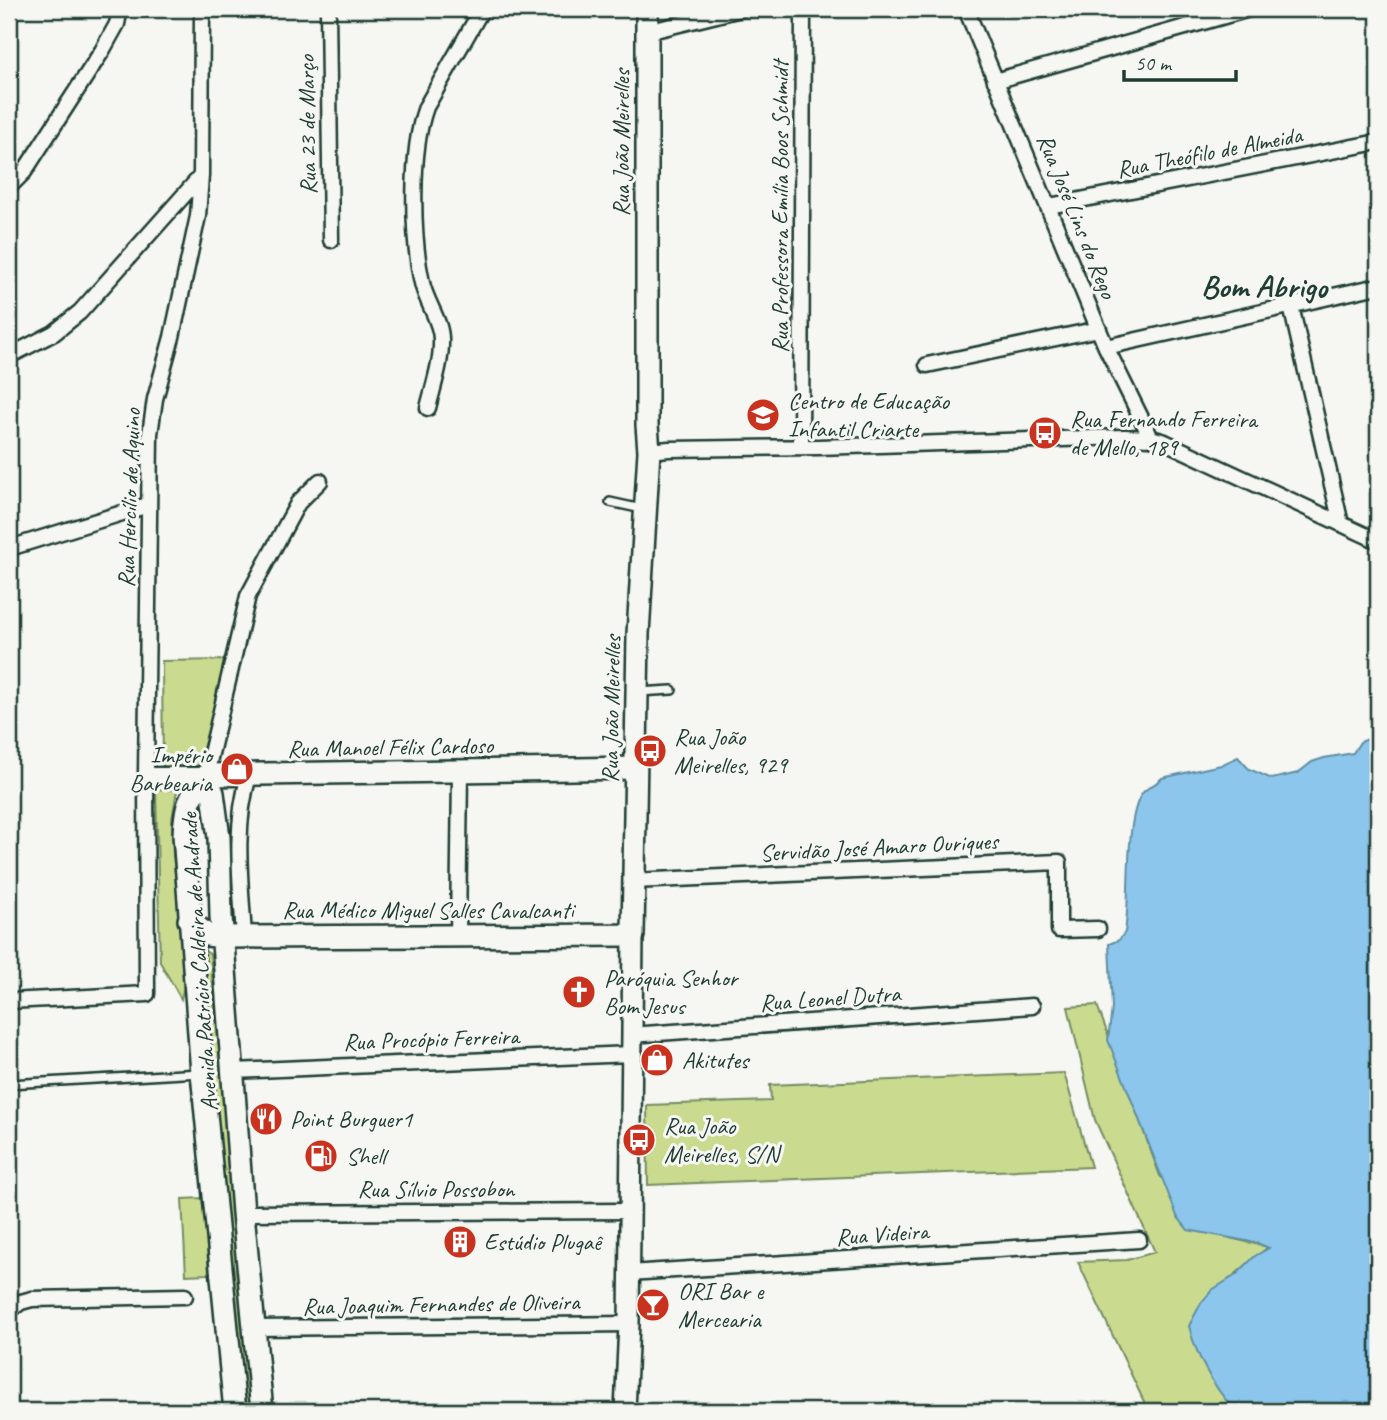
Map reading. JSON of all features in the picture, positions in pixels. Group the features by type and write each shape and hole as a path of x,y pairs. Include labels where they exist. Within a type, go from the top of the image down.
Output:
{"main road":[{"name":"Rua João Meirelles","path":"625,1411 629,1324 637,692 631,634 646,510 649,451 647,9"},
{"name":"Rua Manoel Félix Cardoso","path":"206,775 635,768"},
{"name":"Avenida Patrício Caldeira de Andrade","path":"206,775 189,800 185,815 189,920 234,1411"},
{"name":"Avenida Patrício Caldeira de Andrade","path":"206,775 213,793 234,937 233,1070 243,1213 262,1411"},
{"path":"189,920 207,935 234,937"},
{"name":"Rua Médico Miguel Salles Cavalcanti","path":"234,937 633,935"}],"street":[{"path":"9,187 24,172 103,51 117,24 120,9"},
{"name":"Rua Hercílio de Aquino","path":"9,1001 147,994 146,775 150,435 155,398 172,337 198,216 201,176 202,9"},
{"name":"Rua 23 de Março","path":"328,9 331,240"},
{"path":"428,408 441,337 427,301 419,266 415,191 418,135 426,107 482,9"},
{"path":"647,32 741,9"},
{"name":"Rua Professora Emília Boos Schmidt","path":"801,447 803,9"},
{"name":"Rua José Lins do Rego","path":"966,9 1106,347 1151,438"},
{"path":"995,81 1249,9"},
{"name":"Rua Theófilo de Almeida","path":"1049,206 1378,142"},
{"path":"9,356 54,333 80,312 201,176"},
{"path":"1106,347 1378,286"},
{"path":"1291,306 1342,524"},
{"path":"927,365 1099,329"},
{"path":"649,451 1151,438 1165,442 1378,541"},
{"path":"206,775 248,596 298,503 320,481"},
{"path":"9,550 148,505"},
{"path":"458,936 460,772"},
{"name":"Rua Manoel Félix Cardoso","path":"146,775 206,775"},
{"path":"234,937 243,793 249,776"},
{"name":"Servidão José Amaro Ouriques","path":"633,881 1059,862 1059,930 1098,929"},
{"name":"Rua Leonel Dutra","path":"631,1044 1032,1006"},
{"name":"Rua Procópio Ferreira","path":"233,1070 631,1044"},
{"name":"Rua Sílvio Possobon","path":"243,1213 629,1211"},
{"name":"Rua Videira","path":"629,1273 1139,1241"},
{"path":"9,1311 21,1302 32,1299 185,1296"},
{"name":"Rua Joaquim Fernandes de Oliveira","path":"254,1328 629,1324"}],"lane":[{"path":"610,502 646,510"},
{"path":"637,692 672,690"},
{"path":"9,1084 202,1073"}],"green space":[{"path":"228,660 198,766 163,767 162,661"},
{"path":"156,789 177,790 172,819 173,855 186,977 181,999 160,962"},
{"path":"196,946 210,954 253,1411 240,1411"},
{"path":"1097,1005 1160,1176 1230,1238 1268,1247 1203,1301 1237,1411 1174,1411 1173,1406 1147,1408 1078,1262 1127,1260 1155,1252 1095,1120 1068,1007"},
{"path":"1064,1073 1091,1167 648,1185 647,1105 771,1101 770,1085"},
{"path":"204,1198 209,1274 186,1275 182,1199"}],"water":[{"path":"1368,739 1378,742 1378,1411 1235,1411 1207,1372 1196,1350 1189,1326 1201,1303 1212,1290 1236,1275 1255,1256 1269,1248 1257,1243 1188,1230 1177,1216 1108,1040 1112,1008 1109,944 1119,940 1125,932 1132,824 1141,795 1162,778 1221,765 1238,757 1249,769 1272,779 1298,773 1312,762 1324,758 1353,753 1360,742"}],"place":[{"name":"Centro de Educação Infantil Criarte","path":"763,415"},
{"name":"Rua Fernando Ferreira de Mello, 189","path":"1045,433"},
{"name":"Rua João Meirelles, 929","path":"650,751"},
{"name":"Império Barbearia","path":"237,769"},
{"name":"Paróquia Senhor Bom Jesus","path":"579,992"},
{"name":"Akitutes","path":"657,1060"},
{"name":"Point Burguer1","path":"266,1119"},
{"name":"Rua João Meirelles, S/N","path":"639,1140"},
{"name":"Shell","path":"321,1156"},
{"name":"Estúdio Plugaê","path":"460,1242"},
{"name":"ORI Bar e Mercearia","path":"653,1305"}],"district":[{"name":"Bom Abrigo","path":"1264,286"}]}
